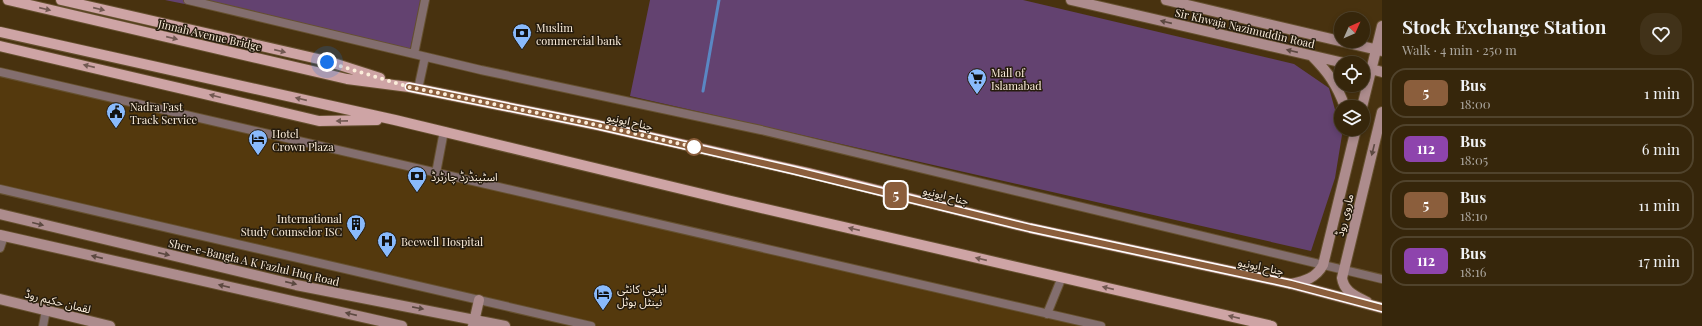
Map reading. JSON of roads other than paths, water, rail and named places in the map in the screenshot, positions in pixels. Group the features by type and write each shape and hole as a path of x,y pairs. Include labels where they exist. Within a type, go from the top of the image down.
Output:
{"main road":[{"name":"Jinnah Avenue Bridge","path":"8,0 347,79 414,88"},
{"path":"61,0 327,62 414,88"},
{"name":"Sir Khwaja Nazimuddin Road","path":"1071,0 1334,61"},
{"name":"Sir Khwaja Nazimuddin Road","path":"1166,0 1379,50"},
{"path":"1370,64 1379,50 1382,26"},
{"path":"0,32 444,131 735,202 1272,326"},
{"path":"0,46 319,121 395,120"},
{"path":"1312,56 1327,70 1341,100"},
{"path":"1370,69 1382,72"},
{"name":"جناح ایونیو","path":"414,88 597,125 801,172 1030,228 1291,284 1379,307"},
{"name":"ماروی روڈ","path":"1379,307 1349,292 1342,284 1342,278 1382,112"},
{"name":"ماروی روڈ","path":"1323,265 1353,136"},
{"name":"Sher-e-Bangla A K Fazlul Huq Road","path":"0,214 296,285 474,322 505,326"},
{"path":"2,236 367,322 402,326"},
{"path":"1291,284 1307,280 1316,275 1323,265"},
{"name":"لقمان حکیم روڈ","path":"0,299 108,326"},
{"path":"474,322 478,300"}],"street":[{"path":"188,0 425,57 761,130 1343,271 1382,279"},
{"path":"414,54 425,0"},
{"path":"414,88 425,57"},
{"path":"0,72 1101,326"},
{"path":"436,172 444,131"},
{"path":"0,189 591,326"},
{"path":"0,248 2,236"},
{"path":"1047,314 1062,277"},
{"path":"43,326 46,310"}],"waterway":[{"path":"703,91 719,0"}],"place":[{"name":"Muslim commercial bank","path":"522,50"},
{"name":"Mall of Islamabad","path":"977,95"},
{"name":"Nadra Fast Track Service","path":"116,129"},
{"name":"Hotel Crown Plaza","path":"258,156"},
{"name":"اسٹینڈرڈ چارٹرڈ","path":"417,193"},
{"name":"International Study Counselor ISC","path":"356,241"},
{"name":"Beewell Hospital","path":"387,258"},
{"name":"ایلچی کانٹی نینٹل ہوٹل","path":"603,311"}]}
